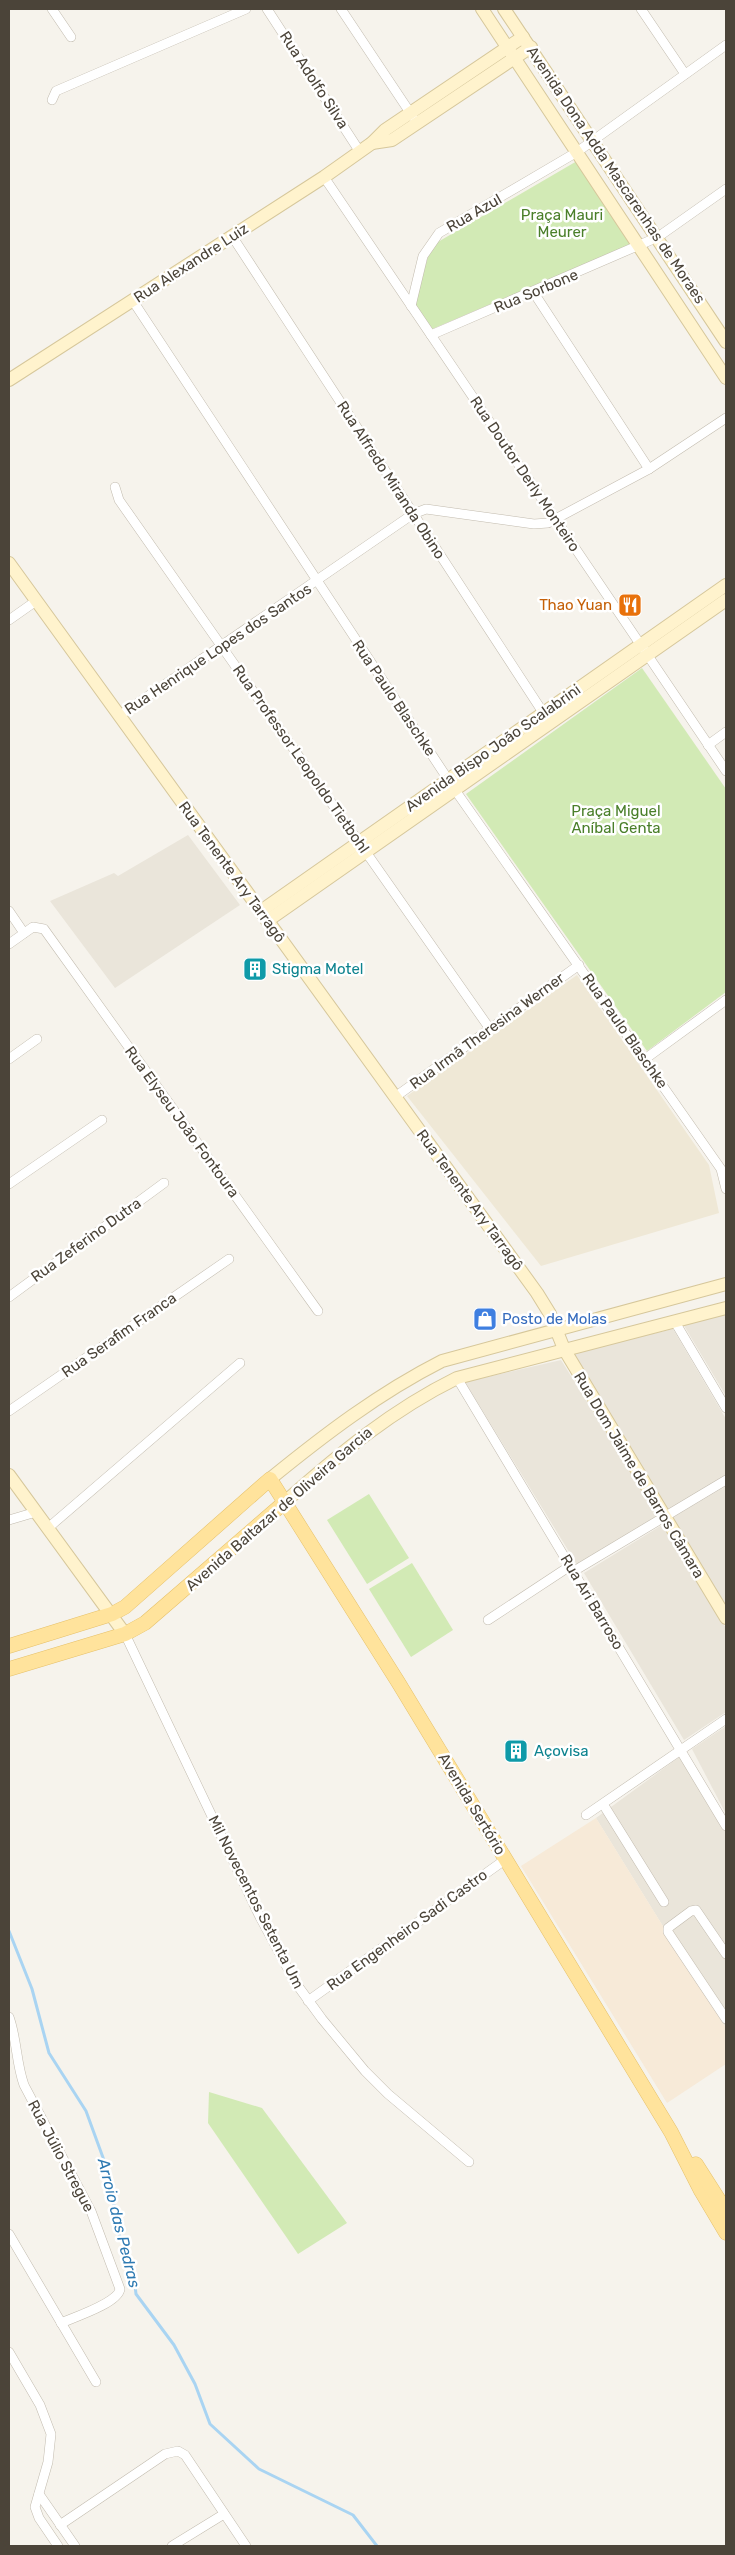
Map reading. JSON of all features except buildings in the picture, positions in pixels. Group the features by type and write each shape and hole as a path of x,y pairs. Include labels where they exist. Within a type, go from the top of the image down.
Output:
{"main road":[{"name":"Avenida Dona Adda Mascarenhas de Moraes","path":"482,9 726,378"},
{"name":"Avenida Dona Adda Mascarenhas de Moraes","path":"504,9 658,237 726,342"},
{"name":"Rua Alexandre Luiz","path":"9,380 360,152 384,130 414,118 527,42"},
{"name":"Rua Tenente Ary Tarragô","path":"9,563 537,1293 557,1330"},
{"name":"Avenida Bispo João Scalabrini","path":"264,916 644,650 726,586"},
{"name":"Avenida Bispo João Scalabrini","path":"644,650 726,600"},
{"name":"Avenida Baltazar de Oliveira Garcia","path":"9,1646 112,1614 137,1598 270,1479 333,1428 408,1378 442,1362 726,1284"},
{"name":"Avenida Baltazar de Oliveira Garcia","path":"9,1669 124,1634 145,1623 364,1434 409,1404 457,1378 726,1308"},
{"name":"Rua Dom Jaime de Barros Câmara","path":"557,1330 564,1349 726,1618"},
{"path":"9,1475 112,1614 124,1634"},
{"name":"Avenida Sertório","path":"270,1479 286,1501 506,1859 671,2132 701,2191 726,2233"},
{"name":"Avenida Sertório","path":"671,2132 692,2158 726,2211"}],"street":[{"path":"52,9 71,37"},
{"path":"52,100 56,91 246,9"},
{"name":"Rua Adolfo Silva","path":"267,9 360,152"},
{"path":"341,9 414,118"},
{"path":"641,9 685,74"},
{"name":"Rua Azul","path":"411,306 423,256 439,233 577,152 726,45"},
{"name":"Rua Doutor Derly Monteiro","path":"324,176 726,771"},
{"name":"Rua Sorbone","path":"431,335 640,246 658,237 726,189"},
{"name":"Rua Alfredo Miranda Obino","path":"232,236 546,718"},
{"path":"534,292 649,469"},
{"name":"Rua Paulo Blaschke","path":"133,301 451,784 724,1168 726,1190"},
{"path":"413,514 431,510 542,524 556,520 649,469 726,418"},
{"name":"Rua Professor Leopoldo Tietbohl","path":"115,487 119,500 490,1029"},
{"name":"Rua Henrique Lopes dos Santos","path":"119,716 413,514"},
{"path":"9,620 36,601"},
{"path":"708,745 726,732"},
{"path":"9,911 24,933 9,944"},
{"name":"Rua Elyseu João Fontoura","path":"24,933 38,926 46,933 318,1311"},
{"name":"Rua Irmã Theresina Werner","path":"395,1097 579,965"},
{"path":"645,1059 726,1000"},
{"path":"9,1059 37,1039"},
{"path":"9,1184 102,1120"},
{"name":"Rua Zeferino Dutra","path":"9,1297 164,1183"},
{"name":"Rua Serafim Franca","path":"9,1411 229,1259"},
{"path":"675,1322 726,1408"},
{"path":"48,1528 240,1363"},
{"name":"Rua Ari Barroso","path":"457,1378 726,1826"},
{"path":"488,1620 572,1568 726,1480"},
{"path":"9,1520 36,1512"},
{"name":"Mil Novecentos Setenta Um","path":"124,1634 260,1917 282,1960 308,2001 365,2071 388,2094 469,2162"},
{"path":"586,1815 726,1719"},
{"path":"602,1804 664,1902"},
{"name":"Rua Engenheiro Sadi Castro","path":"308,2001 506,1859"},
{"path":"726,1954 696,1910 691,1910 668,1928 668,1932 726,2019"},
{"name":"Rua Júlio Stregue","path":"9,2017 15,2035 20,2073 24,2085 91,2211 119,2283 119,2294 112,2300 61,2323"},
{"path":"9,2234 96,2382"},
{"path":"9,2352 40,2405 51,2434 50,2455 35,2512 55,2545"},
{"path":"60,2525 165,2454 178,2451 185,2455 246,2546"},
{"path":"40,2494 75,2546"},
{"path":"172,2546 224,2514"}],"shaded area":[{"path":"188,835 240,905 115,988 50,901 114,873 118,876"},
{"path":"577,975 709,1165 719,1213 541,1266 407,1096"},
{"path":"726,1313 726,1396 683,1324"},
{"path":"673,1329 726,1419 726,1475 666,1511 572,1353"},
{"path":"561,1360 660,1519 579,1568 465,1382"},
{"path":"726,1486 726,1605 672,1518"},
{"path":"662,1525 726,1628 726,1712 684,1740 584,1573"},
{"path":"726,1726 726,1814 692,1749"},
{"path":"682,1755 726,1832 726,2028 596,1818"},
{"path":"596,1818 726,2028 726,2064 667,2103 521,1866"}],"green space":[{"name":"Praça Mauri Meurer","path":"577,161 631,244 430,330 414,306 431,246"},
{"name":"Praça Miguel Aníbal Genta","path":"642,668 726,789 726,992 647,1051 466,794"},
{"path":"369,1494 409,1558 367,1584 327,1520"},
{"path":"412,1563 453,1630 411,1657 369,1589"},
{"path":"209,2092 262,2108 347,2223 298,2254 208,2123"}],"waterway":[{"name":"Arroio das Pedras","path":"9,1931 32,1989 49,2053 86,2111 109,2174 118,2232 133,2269 136,2294 174,2345 195,2384 210,2424 259,2469 353,2515 377,2546"}],"place":[{"name":"Thao Yuan","path":"630,605"},
{"name":"Stigma Motel","path":"255,969"},
{"name":"Posto de Molas","path":"485,1319"},
{"name":"Açovisa","path":"516,1751"}]}
